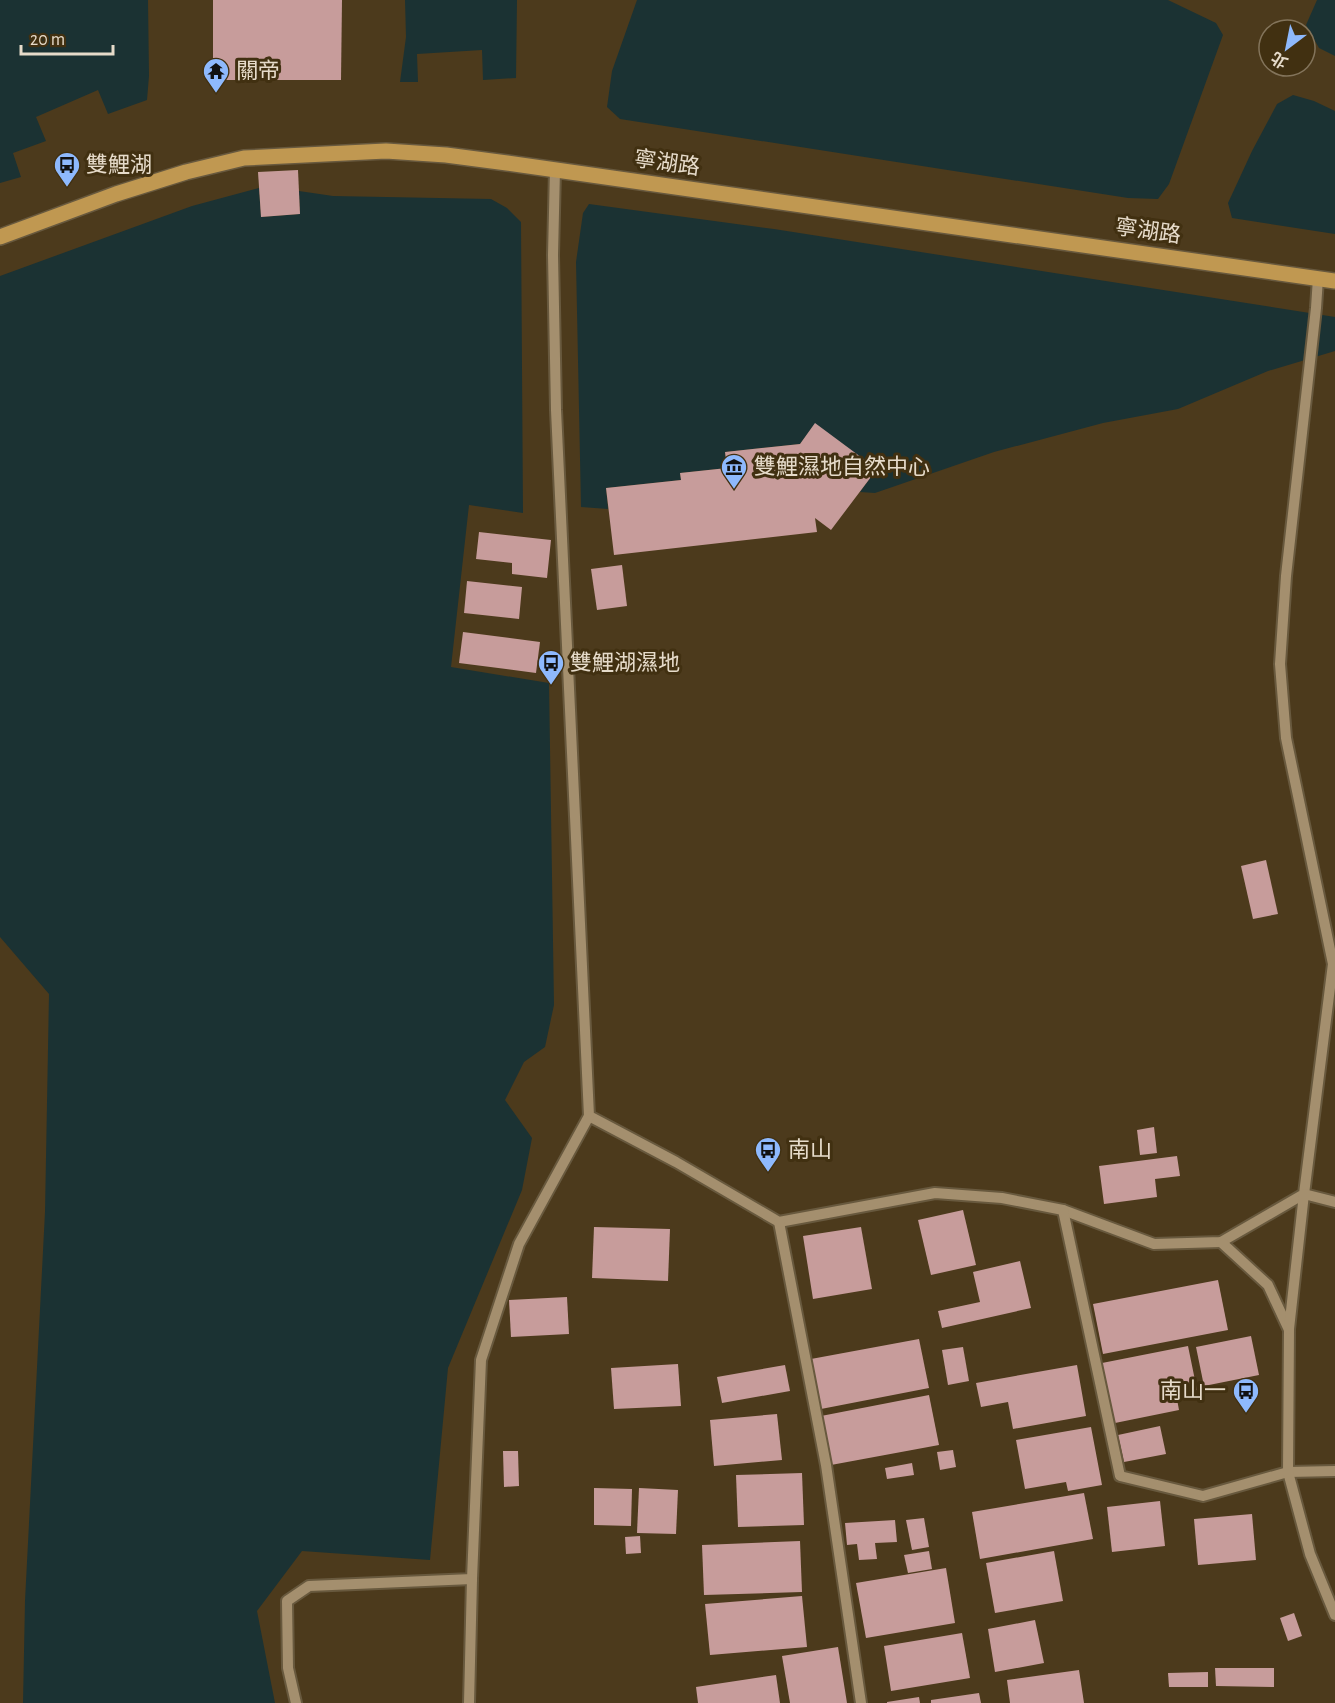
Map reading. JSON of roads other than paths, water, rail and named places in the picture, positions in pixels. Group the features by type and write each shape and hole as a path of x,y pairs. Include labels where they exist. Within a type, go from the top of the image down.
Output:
{"main road":[{"name":"寧湖路","path":"0,237 136,188 186,172 244,158 386,151 446,155 1335,281"}],"street":[{"path":"469,1703 481,1360 519,1244 589,1116 566,585 556,410 553,255 555,170"},
{"path":"1318,278 1286,576 1280,664 1286,738 1334,964 1289,1330 1288,1472 1310,1554 1335,1615"},
{"path":"589,1116 676,1162 779,1222 935,1193 1002,1198 1063,1210 1154,1244 1221,1242 1304,1194 1335,1202"},
{"path":"1063,1210 1120,1476 1203,1496 1288,1472 1335,1471"},
{"path":"779,1222 826,1465 861,1703"},
{"path":"1221,1242 1268,1285 1289,1330"},
{"path":"296,1703 288,1668 287,1601 309,1586 472,1579"}],"water":[{"path":"0,0 148,0 149,76 147,100 108,114 98,90 36,117 46,141 13,153 21,177 0,183"},
{"path":"405,0 517,0 516,78 483,80 482,50 417,54 418,82 400,82 406,37"},
{"path":"637,0 1168,0 1216,23 1223,35 1169,184 1158,199 1128,198 620,119 607,107 612,71"},
{"path":"1317,0 1335,0 1335,56 1319,48 1317,18 1309,18"},
{"path":"1293,95 1314,101 1335,111 1335,234 1232,218 1228,203 1252,151 1277,104"},
{"name":"雙鯉湖","path":"259,188 261,217 300,214 299,191 333,196 491,199 507,208 521,222 523,513 469,505 451,667 549,683 554,1005 545,1047 524,1062 505,1100 532,1138 522,1190 448,1368 430,1560 302,1551 257,1611 275,1703 23,1703 25,1601 45,1212 49,994 0,937 0,276 192,206"},
{"path":"589,204 774,229 1335,317 1335,351 1268,371 1178,409 1103,423 994,452 875,493 860,492 876,470 815,424 800,444 725,452 727,468 680,473 681,480 606,488 608,509 581,507 576,262 583,213"}],"place":[{"name":"關帝","path":"216,94"},
{"name":"雙鯉湖","path":"67,188"},
{"name":"雙鯉濕地自然中心","path":"734,490"},
{"name":"雙鯉湖濕地","path":"551,686"},
{"name":"南山","path":"768,1173"},
{"name":"南山一","path":"1246,1414"}]}
